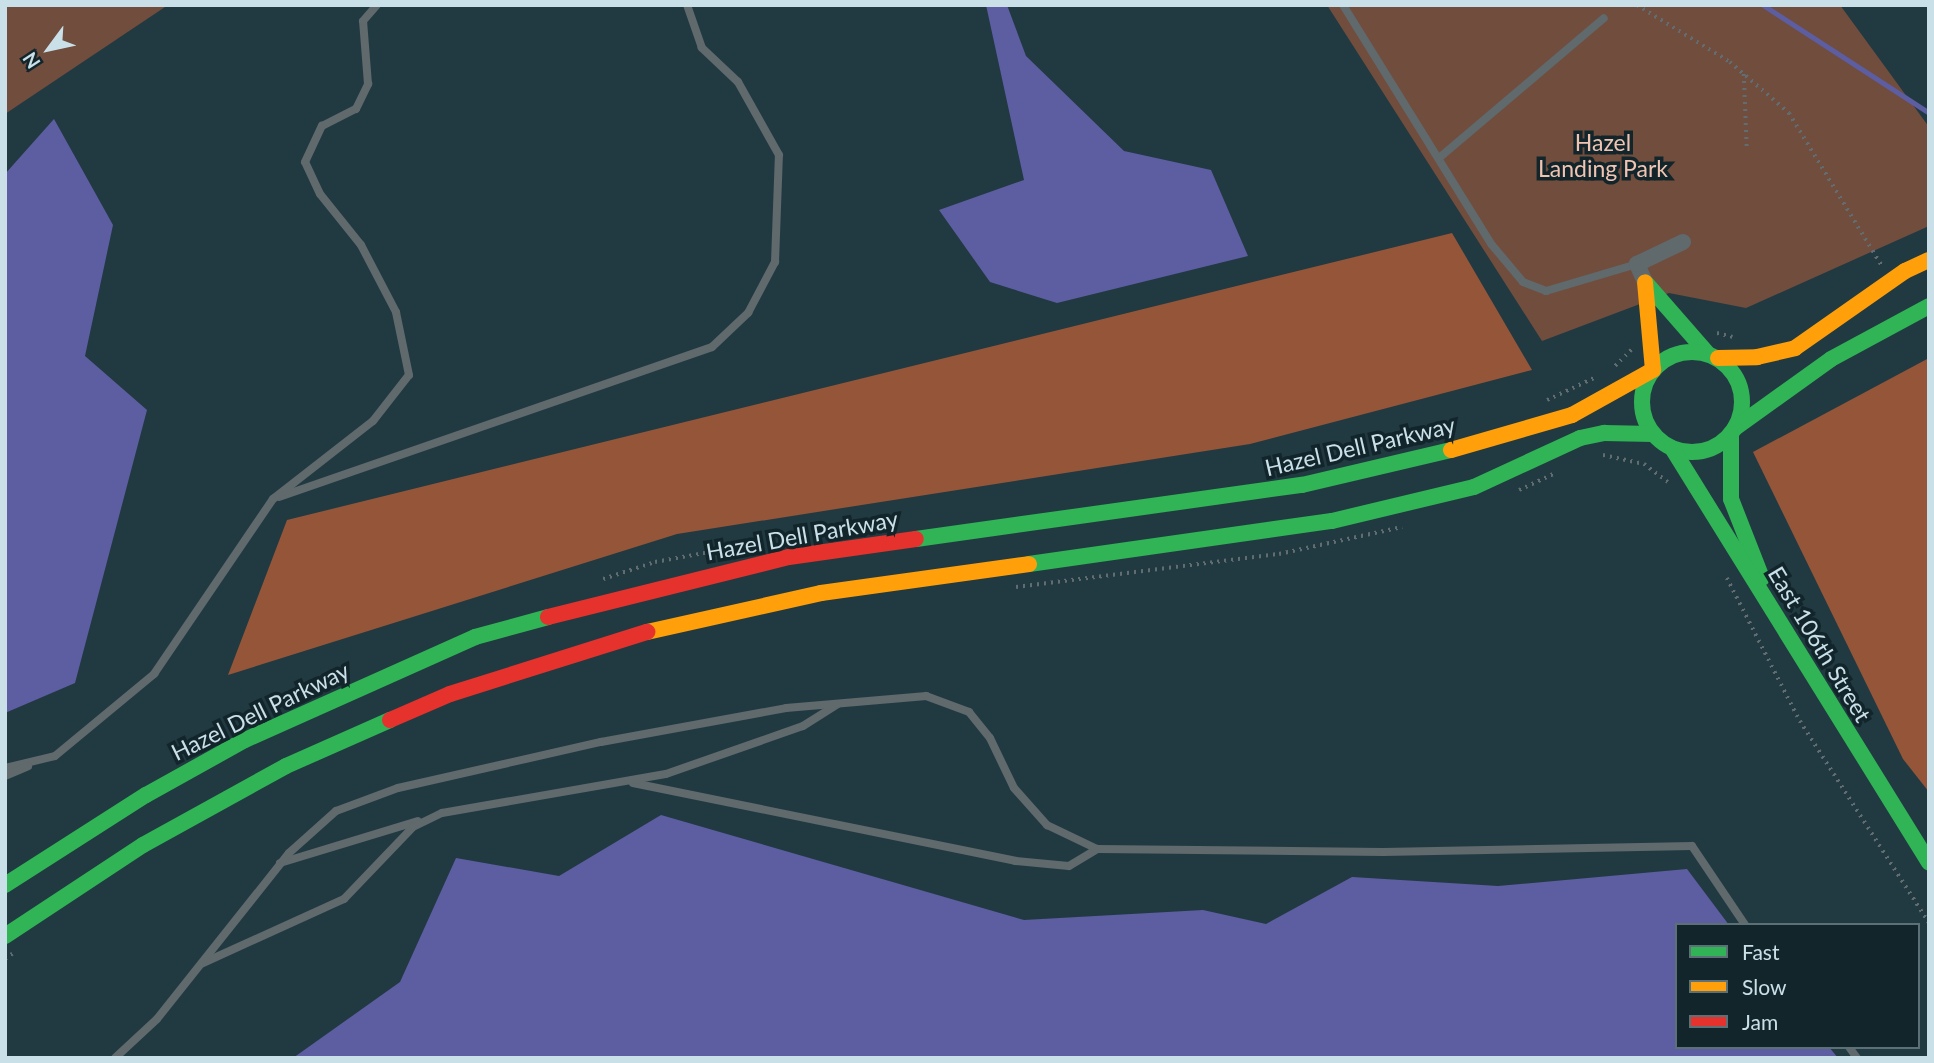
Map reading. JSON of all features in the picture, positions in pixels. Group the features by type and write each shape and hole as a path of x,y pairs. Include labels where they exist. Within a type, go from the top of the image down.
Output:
{"main road":[{"path":"1653,370 1673,355 1757,357 1795,348 1905,271 1929,260"},
{"path":"1645,282 1740,384 1743,407 1733,431 1731,499 1758,561 1766,594"},
{"path":"1645,282 1653,370 1642,402 1653,434"},
{"path":"5,936 143,845 286,766 450,694 620,638 821,593 1332,521 1474,487 1580,438 1622,432 1653,434 1672,448 1698,452 1733,431 1831,359 1929,306"},
{"name":"Hazel Dell Parkway","path":"5,885 117,812 236,746 475,637 653,587 789,557 1222,498 1360,473 1572,415 1653,370"},
{"name":"East 106th Street","path":"1672,448 1766,594 1819,692 1929,863"}],"street":[{"path":"1645,282 1637,264 1683,242"}],"lane":[{"path":"5,776 55,755 154,674 273,499 373,421 409,375 396,312 361,244 320,194 305,162 322,126 356,109 368,84 363,21 377,5"},
{"path":"273,499 712,347 748,313 775,262 779,155 738,82 702,47 687,5"},
{"path":"1343,5 1492,245 1523,282 1546,291 1637,264"},
{"path":"1438,158 1604,19"},
{"path":"115,1058 157,1019 280,863 336,811 398,788 601,742 786,708 840,703 926,696 969,712 990,738 1014,788 1047,825 1097,849 1383,852 1692,846 1744,923"},
{"path":"280,863 442,813 666,774 803,726 840,703"},
{"path":"5,768 55,755"},
{"path":"628,782 1015,860 1069,866 1097,849"},
{"path":"201,964 344,900 413,827 442,813"}],"path":[{"path":"1637,5 1744,74 1789,113 1882,266"},
{"path":"1744,74 1747,149"},
{"path":"1709,329 1738,338"},
{"path":"1611,369 1631,351 1633,340"},
{"path":"1545,401 1602,374"},
{"path":"1600,455 1644,464 1671,486"},
{"path":"1012,588 1170,568"},
{"path":"1722,568 1800,721 1929,923"},
{"path":"5,960 15,952"}],"green space":[{"path":"5,5 168,5 5,114"},
{"name":"Hazel Landing Park","path":"1327,5 1840,5 1929,127 1929,226 1746,308 1669,293 1542,341"}],"shaded area":[{"path":"986,5 1007,5 1026,56 1124,151 1211,170 1248,256 1057,303 990,282 939,210 1024,180"},
{"path":"54,119 113,225 85,356 147,410 75,683 5,713 5,174"},
{"path":"1452,233 1532,370 1250,444 677,534 228,675 287,520"},
{"path":"1929,358 1929,792 1903,759 1753,452"},
{"path":"661,815 1024,920 1203,910 1266,924 1352,877 1498,886 1687,869 1728,923 1675,923 1675,1049 1831,1049 1838,1058 293,1058 400,982 456,858 559,876"}],"waterway":[{"path":"1763,5 1929,113"}],"traffic: fast":[{"path":"1646,283 1707,353"},
{"path":"1735,428 1831,359 1929,306"},
{"path":"1692,352 1711,355 1728,366 1739,383 1742,402 1739,421 1728,438 1711,449 1692,452 1673,449 1656,438 1645,421 1642,402 1645,383 1656,366 1673,355 1692,352"},
{"path":"1029,564 1332,521 1474,487 1580,438 1604,433 1653,434"},
{"path":"1731,434 1731,499 1762,578"},
{"path":"1672,448 1929,863"},
{"path":"916,539 1302,485 1451,450"},
{"path":"5,885 146,795 245,740 475,637 548,617"},
{"path":"5,936 143,845 286,766 390,720"}],"traffic: slow":[{"path":"1718,358 1757,357 1795,348 1905,271 1929,260"},
{"path":"1451,450 1572,415 1653,370 1645,282"},
{"path":"647,632 821,593 1029,564"}],"traffic: jam":[{"path":"548,617 789,557 916,539"},
{"path":"390,720 450,694 647,632"}]}
